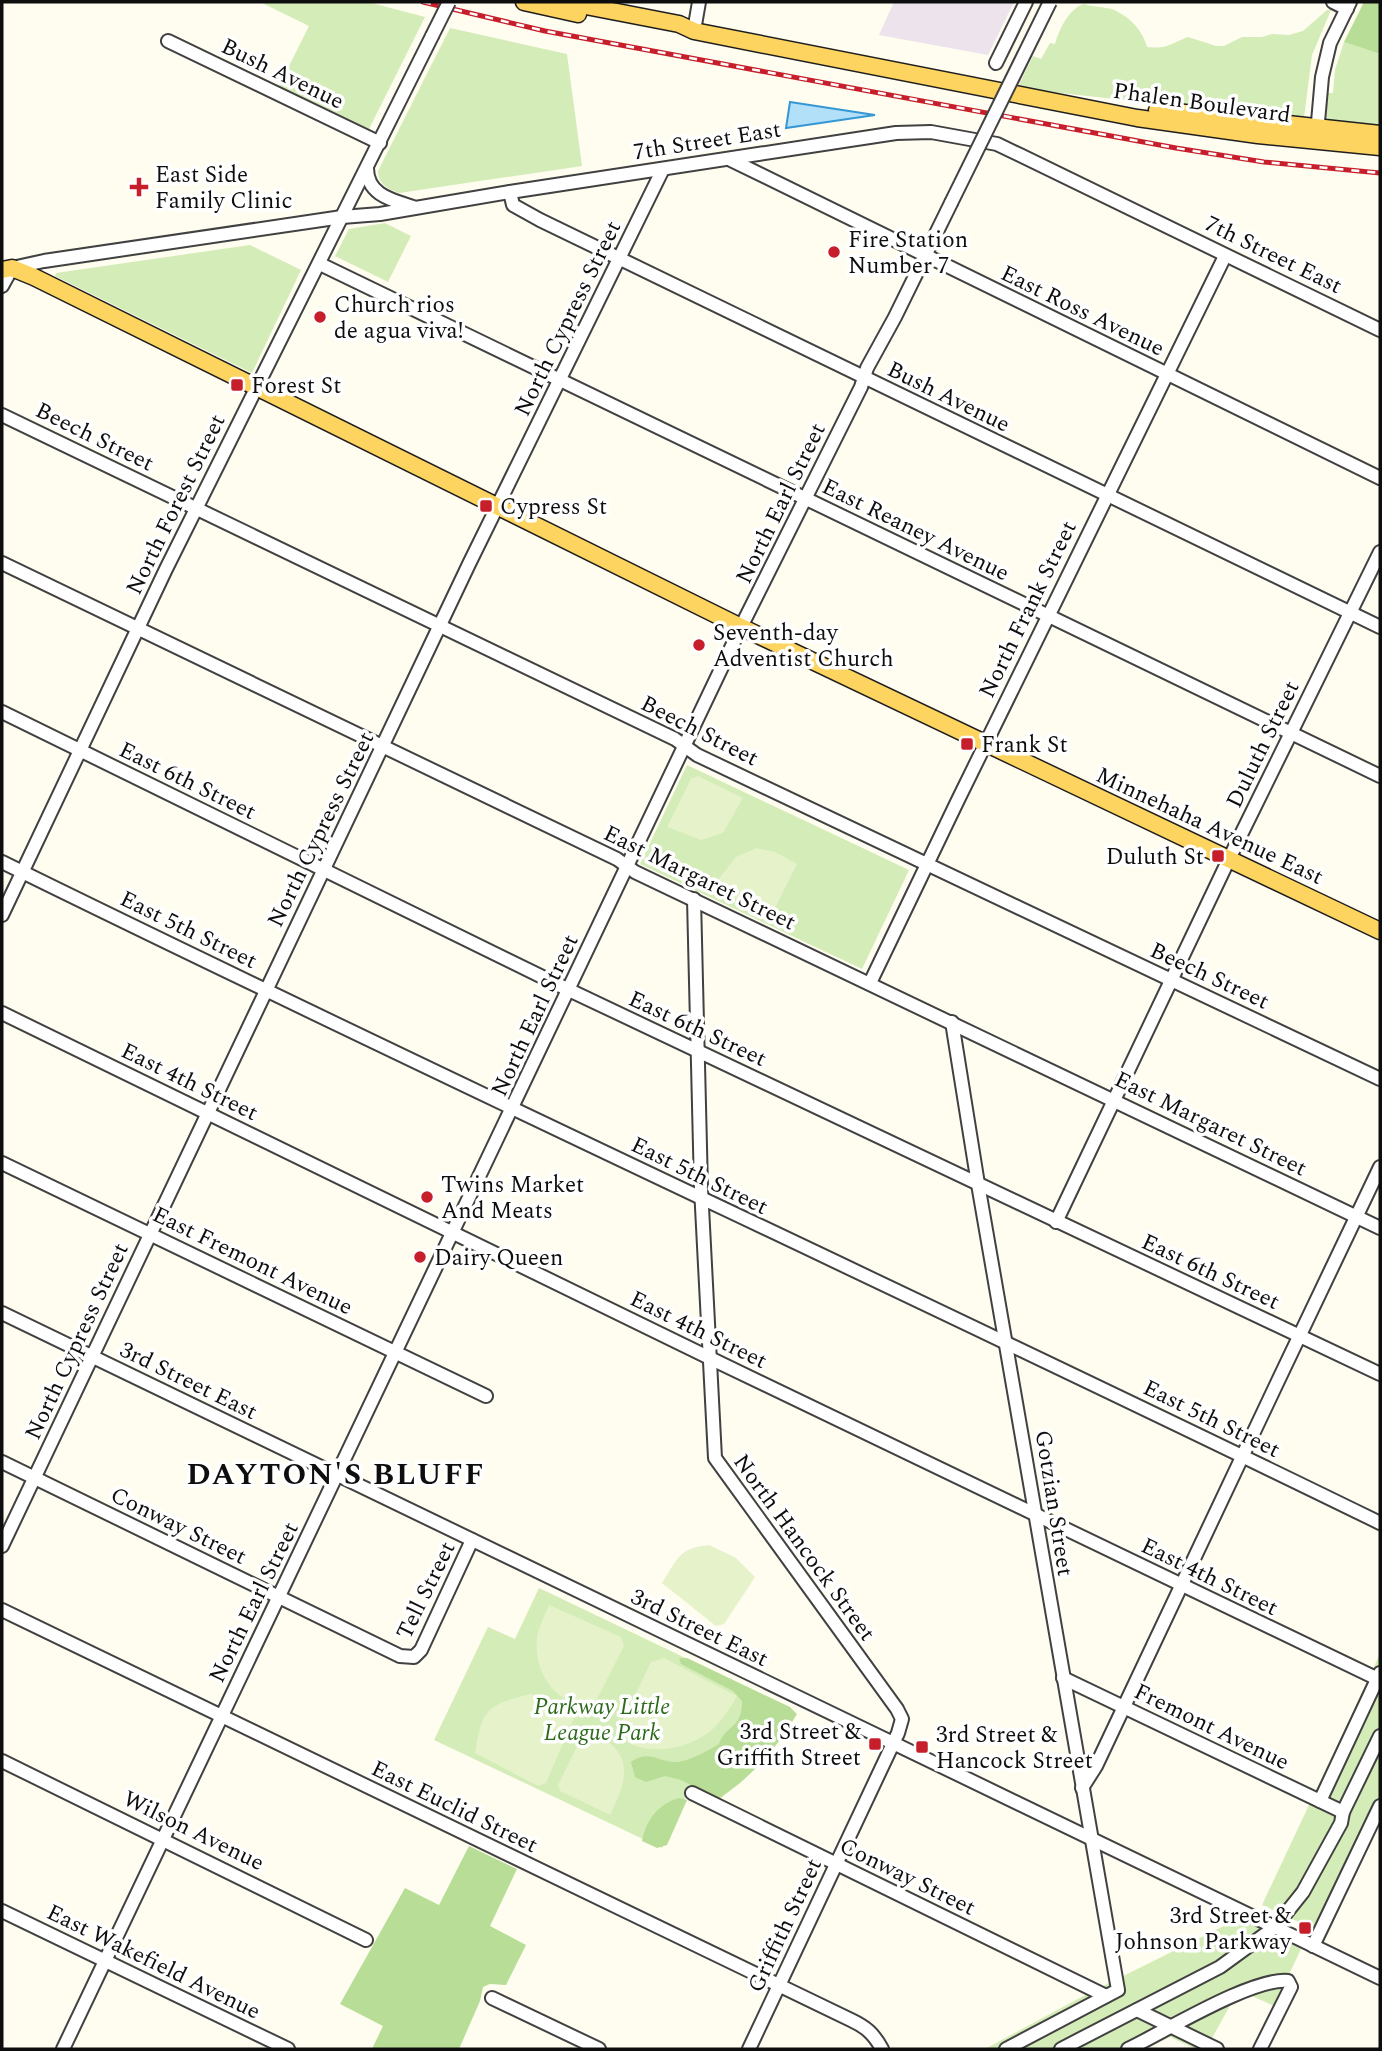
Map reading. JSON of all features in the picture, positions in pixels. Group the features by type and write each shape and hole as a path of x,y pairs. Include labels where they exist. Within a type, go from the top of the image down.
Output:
{"main road":[{"name":"Phalen Boulevard","path":"524,2 677,33 694,31"},
{"name":"Phalen Boulevard","path":"565,2 679,24 694,31 1137,118 1248,134 1380,134"},
{"name":"Phalen Boulevard","path":"1317,134 1380,147"},
{"name":"Minnehaha Avenue East","path":"5,267 741,627 1380,931"}],"street":[{"name":"North Forest Street","path":"2,915 138,628 449,2"},
{"path":"694,31 699,2"},
{"path":"996,63 1026,2"},
{"name":"North Earl Street","path":"63,2049 741,627 1050,2"},
{"path":"1317,134 1322,77 1330,43 1348,5 1333,2"},
{"name":"Bush Avenue","path":"168,40 380,143"},
{"name":"7th Street East","path":"5,267 342,216 380,214 921,131 997,144 1380,330"},
{"name":"East Ross Avenue","path":"731,160 1380,478"},
{"path":"367,168 369,182 376,191 390,200 417,208"},
{"name":"North Cypress Street","path":"2,1546 440,626 663,169"},
{"name":"Bush Avenue","path":"510,192 513,205 1380,627"},
{"name":"North Frank Street","path":"870,983 1225,256"},
{"name":"East Reaney Avenue","path":"320,264 1380,776"},
{"path":"2,286 5,267"},
{"name":"Beech Street","path":"2,415 440,626 685,746 697,755 1380,1079"},
{"name":"Duluth Street","path":"1056,1222 1229,859 1380,552"},
{"name":"East Margaret Street","path":"2,563 605,853 635,872 1380,1228"},
{"name":"East 6th Street","path":"2,712 569,990 1380,1374"},
{"name":"East 5th Street","path":"2,862 1380,1523"},
{"name":"North Hancock Street","path":"694,899 696,1050 715,1458 901,1715 902,1723 893,1743"},
{"name":"East 4th Street","path":"2,1013 1182,1586 1379,1677"},
{"name":"Gotzian Street","path":"952,1023 1091,1839 1112,1993"},
{"name":"East Fremont Avenue","path":"2,1163 486,1396"},
{"path":"1082,1788 1096,1766 1241,1455 1380,1167"},
{"name":"3rd Street East","path":"2,1313 1380,1978"},
{"name":"Conway Street","path":"2,1462 400,1656 414,1657"},
{"name":"Tell Street","path":"414,1657 421,1650 472,1540"},
{"name":"East Euclid Street","path":"2,1610 866,2027 882,2049"},
{"path":"1320,1801 1379,1677"},
{"name":"Fremont Avenue","path":"1063,1678 1343,1812"},
{"path":"1061,2049 1220,1967 1275,1927 1303,1892 1341,1823 1343,1812 1380,1736"},
{"name":"Griffith Street","path":"749,2049 893,1743"},
{"name":"Wilson Avenue","path":"2,1760 366,1940"},
{"name":"Conway Street","path":"692,1793 1112,1993"},
{"path":"1313,1946 1376,1828 1380,1806"},
{"name":"East Wakefield Avenue","path":"2,1911 288,2049"},
{"path":"1128,2049 1234,1995 1264,1984 1288,1981 1291,1987 1261,2049"},
{"path":"1006,2049 1112,1993"},
{"path":"492,1998 599,2049"},
{"path":"1137,2010 1217,2049"}],"shaded area":[{"path":"894,2 1014,2 988,55 879,35"}],"green space":[{"path":"260,2 368,2 425,17 369,129 279,86 309,26"},
{"path":"1364,2 1380,2 1380,54 1344,42"},
{"path":"1084,4 1114,10 1123,15 1140,31 1147,47 1169,45 1188,37 1224,46 1242,37 1289,35 1303,31 1327,10 1331,10 1312,55 1304,117 1300,120 1018,87 1033,56 1041,59 1050,43 1055,44 1069,15"},
{"path":"450,28 567,54 582,166 399,193 384,185 378,171"},
{"path":"1344,42 1380,54 1380,128 1329,121 1324,112 1326,93 1333,93 1335,70"},
{"path":"385,223 411,236 388,282 335,256 349,229"},
{"path":"250,245 301,270 252,373 55,276 56,273"},
{"path":"687,765 909,870 862,969 640,864"},
{"path":"698,776 743,798 723,833 701,840 667,827 691,779"},
{"path":"756,848 775,852 797,864 775,908 762,912 713,886 736,857"},
{"path":"709,1545 736,1558 755,1577 724,1624 716,1626 662,1583 680,1556 691,1549"},
{"name":"Parkway Little League Park","path":"539,1588 769,1698 722,1798 692,1784 662,1848 434,1740 488,1627 515,1639"},
{"path":"549,1605 621,1637 624,1646 593,1707 580,1705 558,1694 543,1675 537,1651 537,1637"},
{"path":"1380,1654 1380,1823 1327,1935 1262,1905"},
{"path":"664,1658 737,1696 715,1727 693,1742 666,1749 639,1747 616,1734 651,1662"},
{"path":"679,1658 687,1658 790,1707 797,1714 762,1761 741,1782 718,1799 681,1780 665,1776 646,1782 635,1777 631,1762 637,1758 647,1756 673,1762 691,1759 719,1744 740,1717 742,1701 733,1691 681,1664"},
{"path":"530,1694 576,1713 546,1783 538,1786 475,1753 480,1727 489,1711 504,1702"},
{"path":"586,1728 613,1745 624,1764 622,1787 610,1815 560,1791 558,1785"},
{"path":"679,1798 687,1800 667,1845 657,1848 642,1841 654,1814 665,1804"},
{"path":"469,1846 517,1869 490,1926 526,1945 506,1985 490,1984 483,1987 480,2001 459,2049 372,2049 383,2026 340,2004 405,1888 439,1905"},
{"path":"1240,1918 1301,1949 1274,2006 1250,1995 1232,2002 1206,2049 1196,2049 1170,2037 1146,2049 985,2049 1087,1994"}],"water":[{"path":"790,102 875,115 786,128"}],"railway":[{"path":"423,2 545,31 1176,148 1264,162 1380,173"}],"place":[{"name":"East Side Family Clinic","path":"139,187"},
{"name":"Fire Station Number 7","path":"834,252"},
{"name":"Church rios de agua viva!","path":"320,317"},
{"name":"Forest St","path":"237,385"},
{"name":"Cypress St","path":"486,506"},
{"name":"Seventh-day Adventist Church","path":"699,645"},
{"name":"Frank St","path":"967,744"},
{"name":"Duluth St","path":"1218,856"},
{"name":"Twins Market And Meats","path":"427,1197"},
{"name":"Dairy Queen","path":"420,1257"},
{"name":"3rd Street & Griffith Street","path":"875,1744"},
{"name":"3rd Street & Hancock Street","path":"922,1747"},
{"name":"3rd Street & Johnson Parkway","path":"1305,1928"}],"district":[{"name":"DAYTON'S BLUFF","path":"336,1474"}]}
